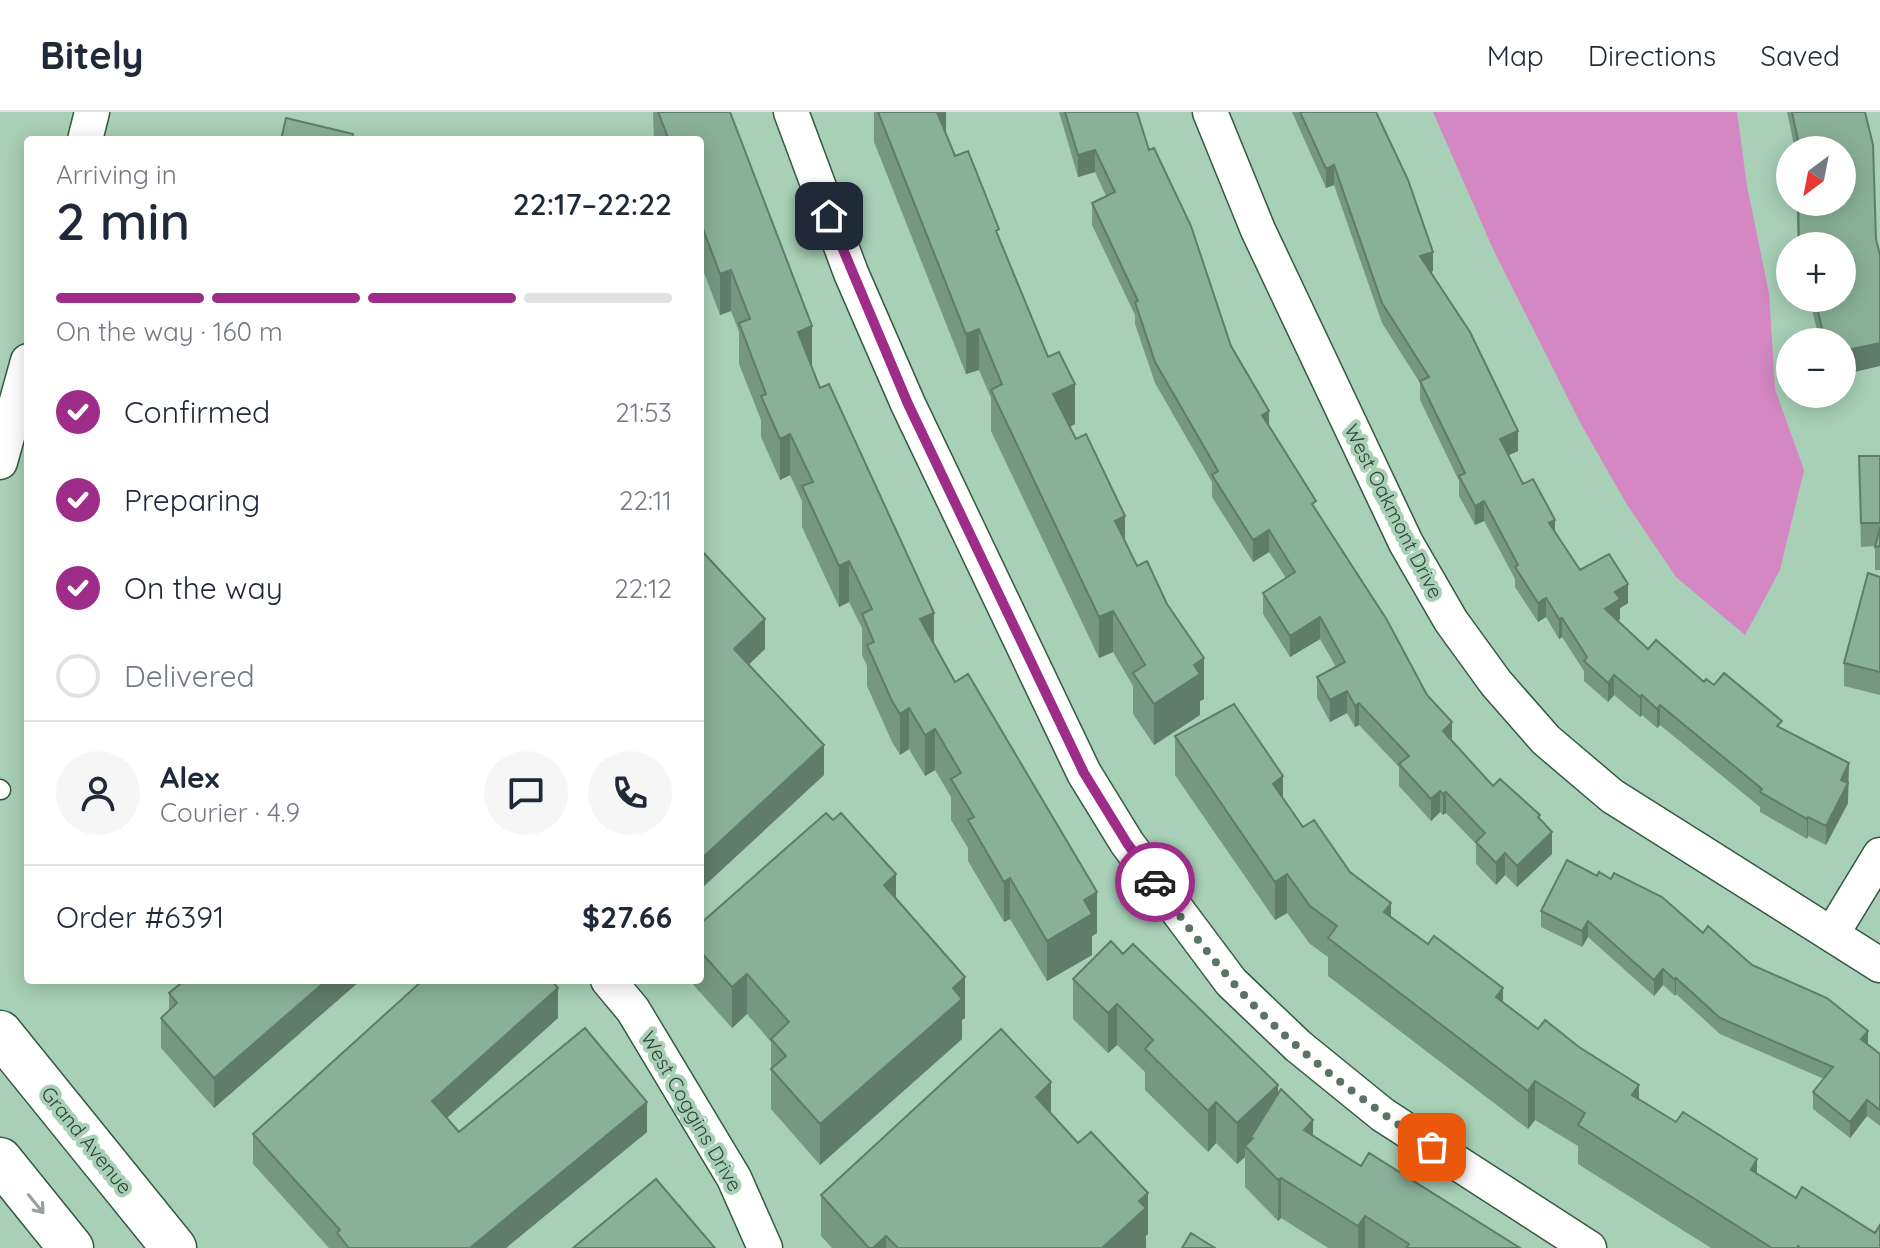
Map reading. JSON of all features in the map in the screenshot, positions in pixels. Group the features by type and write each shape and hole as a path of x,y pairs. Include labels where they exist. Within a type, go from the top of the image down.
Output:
{"highway":[{"name":"Grand Avenue","path":"0,1033 174,1248"},
{"path":"0,1160 71,1248"}],"street":[{"path":"86,136 92,112"},
{"path":"791,112 851,273 908,404 1084,773 1127,843 1231,982 1298,1046 1383,1115 1589,1248"},
{"name":"West Oakmont Drive","path":"1210,112 1258,230 1406,543 1451,621 1496,683 1546,740 1612,796 1880,965"},
{"path":"12,444 24,382"},
{"path":"1832,934 1880,855"},
{"name":"West Coggins Drive","path":"611,984 633,1010 734,1178 765,1248"}],"shaded area":[{"path":"1433,112 1737,112 1747,186 1769,293 1776,408 1782,408 1804,470 1780,570 1745,635 1676,577 1626,503 1582,426 1493,249"}],"building":[{"path":"658,112 730,112 812,326 798,332 820,388 829,384 934,613 920,619 955,682 968,674 1097,892 1084,900 1092,914 1047,941 1010,878 1004,882 968,820 974,817 951,779 961,773 935,729 925,735 909,708 900,714 892,701 867,645 874,642 862,614 872,609 849,561 839,566 802,486 813,482 790,434 780,439 761,396 766,394 739,323 750,319 731,270 720,274 704,232 704,136 667,136"},
{"path":"878,112 937,112 955,156 968,151 999,229 996,231 1048,357 1059,352 1075,384 1053,394 1076,439 1086,434 1125,516 1115,521 1137,566 1147,561 1167,604 1204,658 1194,665 1200,674 1154,704 1133,673 1145,665 1113,611 1099,617 991,390 1002,384 979,329 966,334"},
{"path":"1065,112 1137,112 1149,150 1154,148 1191,226 1231,346 1269,411 1262,415 1316,501 1312,504 1387,620 1427,695 1452,722 1443,731 1493,786 1500,779 1540,815 1538,817 1552,832 1517,866 1505,853 1496,863 1476,842 1485,833 1446,792 1443,794 1440,791 1431,799 1399,764 1409,756 1359,703 1355,706 1347,691 1330,700 1317,677 1345,662 1320,617 1290,636 1263,593 1295,572 1269,530 1253,540 1212,475 1218,471 1155,362 1135,302 1138,301 1092,203 1115,192 1095,150 1078,155"},
{"path":"1300,112 1376,112 1408,180 1433,252 1420,256 1470,332 1518,431 1500,439 1523,484 1533,479 1555,520 1549,523 1580,570 1609,554 1628,584 1615,592 1620,599 1605,609 1648,649 1656,640 1704,682 1706,679 1714,685 1724,673 1782,721 1777,726 1849,763 1841,780 1848,783 1826,826 1807,819 1760,792 1762,789 1660,705 1657,709 1614,675 1608,683 1584,661 1587,657 1546,598 1538,603 1515,567 1518,565 1484,501 1475,506 1459,476 1465,473 1420,381 1429,377 1382,303 1334,165 1326,169"},
{"path":"1792,112 1865,112 1873,145 1876,239 1880,255 1880,343 1856,348 1856,328 1822,328 1818,312 1856,312 1856,232 1799,232 1798,216 1856,216 1856,136 1797,136"},
{"path":"286,118 353,134 353,136 282,136"},
{"path":"1859,456 1880,456 1880,523 1861,523"},
{"path":"1880,527 1880,546 1875,547"},
{"path":"704,553 765,619 734,649 824,745 704,856"},
{"path":"1868,573 1880,577 1880,672 1844,663"},
{"path":"1234,704 1283,776 1273,784 1303,827 1314,820 1350,872 1391,903 1384,912 1428,944 1434,936 1503,988 1496,997 1538,1029 1545,1020 1579,1047 1639,1085 1632,1095 1676,1122 1683,1112 1757,1159 1751,1170 1796,1198 1802,1187 1875,1233 1880,1225 1880,1248 1772,1248 1578,1125 1585,1113 1535,1081 1528,1091 1328,938 1337,926 1310,906 1287,874 1275,882 1175,736"},
{"path":"826,813 833,820 841,813 896,874 884,885 965,977 953,988 962,999 820,1124 771,1069 786,1056 771,1039 789,1022 747,974 732,987 704,956 704,920"},
{"path":"1567,860 1597,876 1599,872 1611,879 1614,873 1662,897 1703,933 1708,926 1752,965 1827,998 1868,1031 1861,1039 1880,1054 1880,1110 1867,1100 1850,1122 1813,1092 1833,1067 1720,1018 1663,969 1654,980 1588,921 1582,931 1541,911"},
{"path":"1111,941 1123,954 1133,944 1278,1085 1237,1123 1216,1102 1208,1111 1145,1049 1153,1040 1117,1004 1108,1013 1073,979"},
{"path":"180,984 322,984 214,1078 161,1018 177,1003 169,993"},
{"path":"419,984 554,984 558,988 432,1101 459,1132 585,1028 647,1102 470,1248 349,1248 337,1233 340,1230 253,1134"},
{"path":"1001,1029 1051,1082 1036,1097 1078,1143 1091,1132 1148,1193 1139,1201 1146,1208 1102,1248 898,1248 886,1236 869,1248 821,1195"},
{"path":"1281,1089 1313,1120 1304,1130 1361,1166 1369,1153 1520,1248 1406,1248 1409,1244 1365,1216 1358,1226 1281,1178 1278,1180 1245,1146 1253,1138"},
{"path":"656,1179 715,1248 573,1248"},
{"path":"1191,1233 1215,1248 1182,1248"}],"way so far":[{"path":"1155,882 1231,982 1298,1046 1383,1115 1432,1147"}],"route":[{"path":"829,216 908,404 1084,773 1155,882"}]}
